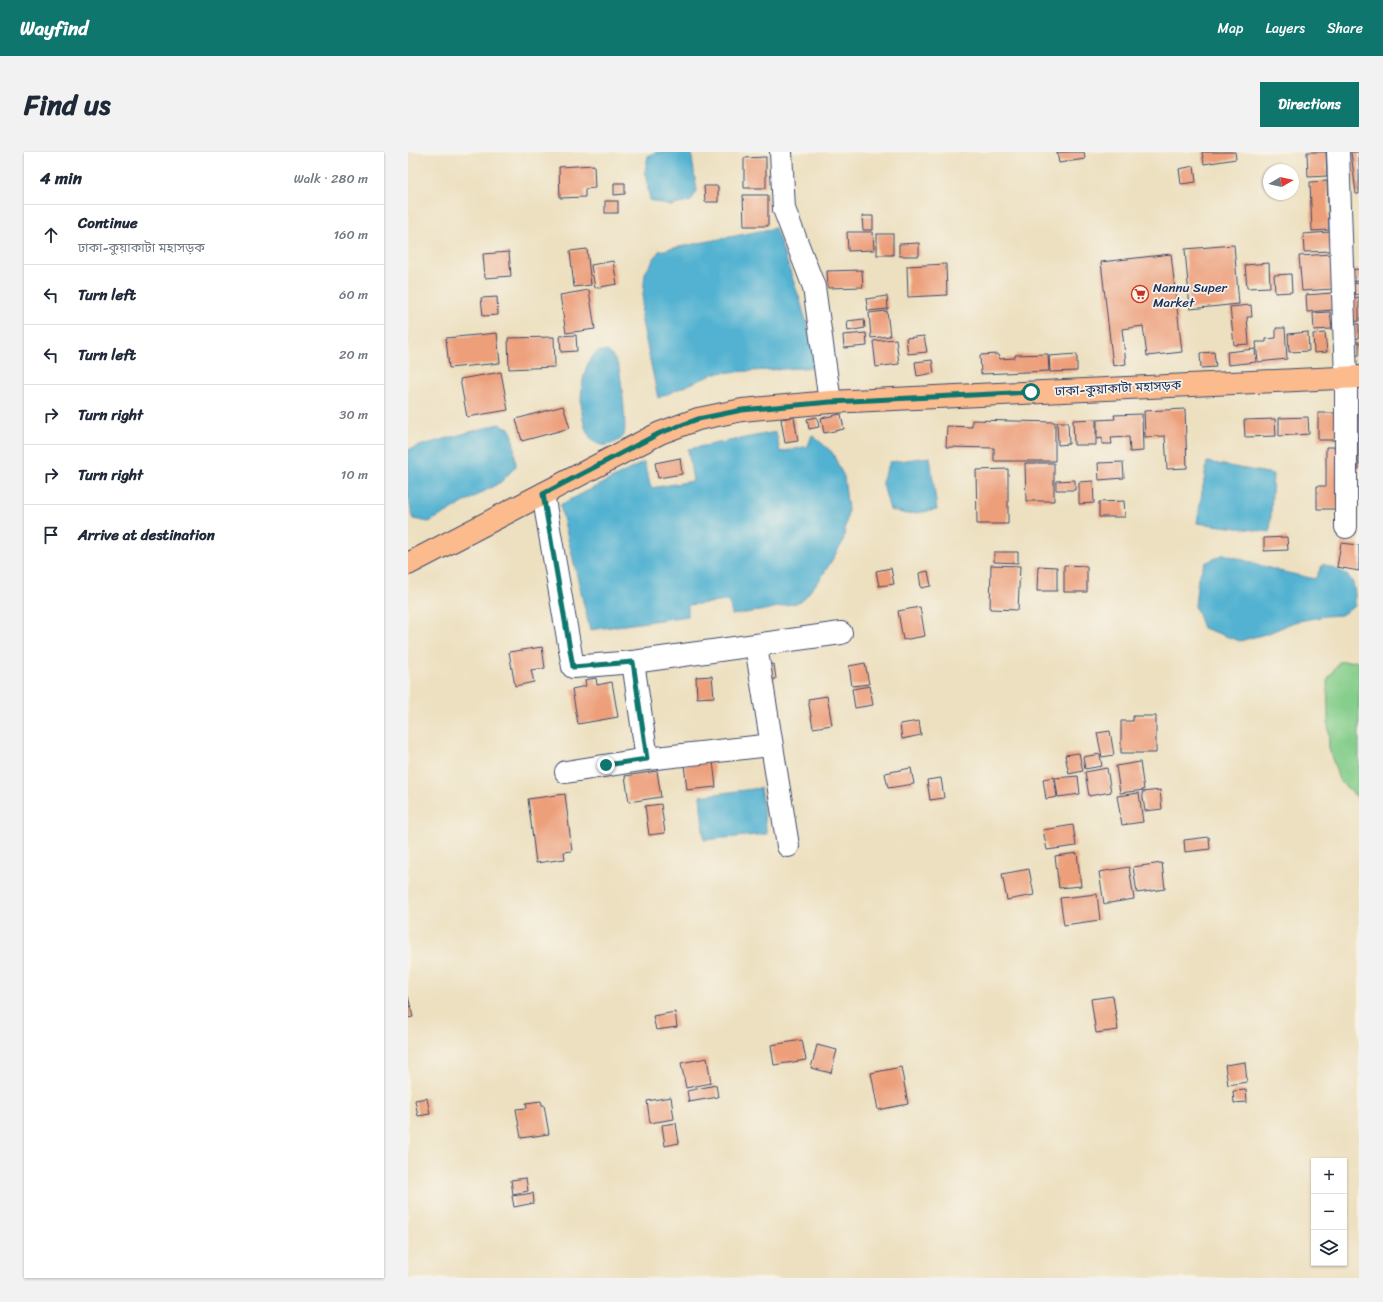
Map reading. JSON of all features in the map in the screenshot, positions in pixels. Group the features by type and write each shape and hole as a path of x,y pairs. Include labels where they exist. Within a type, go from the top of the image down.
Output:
{"main road":[{"name":"ঢাকা-কুয়াকাটা মহাসড়ক","path":"408,564 660,433 698,419 742,410 830,402 1353,378"}],"street":[{"path":"781,152 784,209 814,287 830,402"},
{"path":"1338,152 1353,378 1346,527"},
{"path":"543,494 573,667 633,662 756,646 841,632"},
{"path":"756,646 788,846"},
{"path":"633,662 647,759"},
{"path":"566,772 647,759 771,746"}],"green space":[{"path":"1359,661 1359,799 1339,780 1329,749 1327,681 1339,662"}],"water":[{"path":"657,152 691,152 697,191 691,201 670,206 650,200 645,172 648,156"},
{"path":"775,228 800,300 819,367 716,373 658,398 641,317 645,273 659,251"},
{"path":"600,351 609,352 618,365 621,378 624,411 625,430 623,437 619,441 606,445 595,442 588,433 583,419 581,402 582,385 586,370 592,358"},
{"path":"499,424 509,428 513,436 516,466 501,482 429,522 413,519 408,496 408,450"},
{"path":"776,432 780,452 808,446 812,435 832,452 844,477 848,510 843,542 821,578 801,602 760,611 732,615 729,601 688,605 688,616 590,630 560,505 644,462 651,488 693,481 688,449"},
{"path":"930,457 937,510 907,514 890,510 882,481 890,462"},
{"path":"1207,462 1273,474 1270,532 1197,523"},
{"path":"1224,554 1279,571 1315,579 1323,564 1349,577 1354,587 1355,606 1341,615 1325,616 1294,622 1269,633 1240,641 1203,628 1195,606 1198,578 1205,563"},
{"path":"760,788 767,834 704,840 700,796"}],"building":[{"path":"1057,152 1084,152 1085,159 1059,163"},
{"path":"1202,152 1235,152 1236,159 1204,164"},
{"path":"1307,152 1326,152 1327,176 1308,177"},
{"path":"1351,152 1359,152 1359,194 1356,194"},
{"path":"766,157 766,188 744,188 744,158"},
{"path":"594,165 595,188 585,189 585,197 560,198 559,167"},
{"path":"1194,166 1196,182 1181,184 1179,169"},
{"path":"1327,181 1329,230 1312,231 1310,182"},
{"path":"614,183 625,183 625,194 614,195"},
{"path":"704,186 718,186 718,202 705,202"},
{"path":"743,195 768,195 768,226 744,226"},
{"path":"605,201 618,201 618,213 605,213"},
{"path":"862,216 873,216 873,230 863,230"},
{"path":"847,232 873,232 874,250 848,251"},
{"path":"1330,232 1331,251 1304,252 1303,234"},
{"path":"877,234 893,234 893,255 877,255"},
{"path":"919,243 919,256 899,256 899,244"},
{"path":"1234,245 1239,304 1190,309 1185,249"},
{"path":"587,249 591,285 574,287 570,251"},
{"path":"509,252 511,276 485,278 483,254"},
{"name":"Nannu Super Market","path":"1171,254 1182,352 1147,356 1143,326 1122,329 1126,364 1113,366 1101,262"},
{"path":"1331,254 1333,289 1302,291 1299,256"},
{"path":"613,261 617,284 595,288 591,265"},
{"path":"1269,263 1270,287 1247,288 1245,265"},
{"path":"946,264 947,295 908,297 907,266"},
{"path":"1359,269 1359,281 1352,282 1351,270"},
{"path":"862,270 863,287 828,288 827,271"},
{"path":"1291,274 1292,292 1275,293 1274,275"},
{"path":"1359,283 1359,294 1354,295 1352,284"},
{"path":"589,290 595,329 566,333 560,295"},
{"path":"1332,293 1333,310 1307,312 1306,295"},
{"path":"887,296 888,309 868,311 866,299"},
{"path":"497,297 498,315 483,316 481,298"},
{"path":"1359,297 1359,321 1353,322 1350,298"},
{"path":"1251,305 1252,317 1247,317 1249,344 1234,345 1230,307"},
{"path":"887,311 890,336 871,338 869,313"},
{"path":"1330,312 1332,329 1314,330 1313,313"},
{"path":"864,319 865,328 848,331 847,321"},
{"path":"1354,324 1359,324 1359,338 1355,339"},
{"path":"1276,328 1285,328 1287,359 1258,362 1256,342 1266,342 1266,339 1276,338"},
{"path":"1308,332 1309,351 1289,352 1288,334"},
{"path":"497,333 500,363 449,368 446,338"},
{"path":"866,333 867,346 844,348 843,335"},
{"path":"1325,333 1327,352 1314,353 1313,334"},
{"path":"576,335 577,351 561,352 560,336"},
{"path":"924,336 927,352 908,354 906,338"},
{"path":"554,337 555,367 509,369 508,338"},
{"path":"896,339 899,364 876,367 873,341"},
{"path":"1353,342 1359,342 1359,355 1355,356"},
{"path":"1255,349 1256,362 1228,365 1227,352"},
{"path":"1214,352 1216,367 1201,368 1200,353"},
{"path":"998,354 999,359 1015,358 1015,355 1048,354 1049,371 981,374 980,355"},
{"path":"1077,354 1077,371 1050,372 1049,356"},
{"path":"932,360 934,373 917,376 915,362"},
{"path":"501,372 508,410 467,417 460,379"},
{"path":"563,406 570,428 522,441 516,419"},
{"path":"1185,409 1187,468 1167,469 1165,436 1145,437 1144,411"},
{"path":"1318,413 1337,413 1337,440 1318,440"},
{"path":"1351,413 1359,413 1359,433 1350,433"},
{"path":"841,414 844,429 824,433 821,418"},
{"path":"1142,414 1143,451 1130,452 1129,437 1111,438 1112,444 1102,444 1102,438 1097,439 1097,420 1115,419 1114,415"},
{"path":"794,417 798,441 785,443 781,419"},
{"path":"817,417 819,427 809,429 807,419"},
{"path":"1308,417 1309,434 1279,436 1279,418"},
{"path":"1096,419 1096,445 1074,445 1073,420"},
{"path":"1275,419 1276,436 1245,437 1244,420"},
{"path":"972,420 1055,422 1055,461 994,461 994,448 946,447 947,426 972,427"},
{"path":"1057,422 1068,422 1069,444 1058,445"},
{"path":"1356,437 1359,437 1359,469 1355,469"},
{"path":"1326,447 1343,447 1343,509 1317,509 1317,486 1326,486"},
{"path":"680,458 682,474 658,478 655,463"},
{"path":"1123,462 1124,478 1099,480 1098,463"},
{"path":"1025,463 1054,463 1054,501 1026,501"},
{"path":"1008,469 1008,524 977,524 976,470"},
{"path":"1075,480 1075,490 1056,490 1056,481"},
{"path":"1093,481 1094,503 1079,504 1079,482"},
{"path":"1124,501 1125,517 1099,517 1099,502"},
{"path":"1287,537 1288,550 1264,551 1264,538"},
{"path":"1341,543 1359,545 1359,571 1337,567"},
{"path":"994,552 1018,552 1018,563 994,562"},
{"path":"991,565 1020,566 1018,610 990,609"},
{"path":"1064,565 1087,566 1087,592 1064,592"},
{"path":"1038,566 1057,567 1057,591 1037,591"},
{"path":"891,568 894,584 879,586 876,571"},
{"path":"928,571 931,586 921,588 919,573"},
{"path":"920,607 925,636 903,640 898,611"},
{"path":"542,647 545,668 531,670 534,682 515,686 509,652"},
{"path":"865,663 869,684 852,686 849,666"},
{"path":"774,664 776,679 763,680 761,666"},
{"path":"712,676 714,697 697,698 696,677"},
{"path":"596,678 597,685 612,682 618,717 578,724 572,689 586,686 585,680"},
{"path":"870,686 873,705 855,708 852,689"},
{"path":"827,696 832,725 813,728 808,699"},
{"path":"1133,716 1156,716 1156,753 1121,753 1121,721 1133,721"},
{"path":"919,721 921,735 902,739 900,724"},
{"path":"1110,731 1114,755 1102,757 1097,733"},
{"path":"1079,753 1083,771 1069,774 1065,755"},
{"path":"1100,754 1102,766 1085,769 1083,757"},
{"path":"713,761 716,787 687,790 684,765"},
{"path":"1140,762 1144,790 1120,793 1116,766"},
{"path":"911,768 914,784 888,788 885,773"},
{"path":"1107,768 1111,792 1089,796 1085,772"},
{"path":"657,771 661,797 629,802 625,776"},
{"path":"1078,776 1080,794 1058,797 1055,778"},
{"path":"1054,777 1057,797 1046,799 1043,779"},
{"path":"941,778 944,798 930,800 927,780"},
{"path":"1160,790 1162,809 1145,811 1142,792"},
{"path":"1139,793 1143,822 1122,825 1117,796"},
{"path":"565,794 572,851 564,852 565,859 536,863 528,799"},
{"path":"661,804 665,833 649,835 645,806"},
{"path":"1073,825 1076,846 1047,850 1043,830"},
{"path":"1209,837 1210,849 1185,852 1184,840"},
{"path":"1077,853 1081,886 1059,888 1055,856"},
{"path":"1162,863 1165,889 1137,893 1133,867"},
{"path":"1129,867 1134,899 1104,904 1099,872"},
{"path":"1029,869 1034,895 1007,900 1002,874"},
{"path":"1097,894 1100,920 1064,925 1060,898"},
{"path":"408,996 413,1017 408,1018"},
{"path":"1113,996 1118,1030 1096,1033 1091,999"},
{"path":"675,1012 677,1027 656,1030 653,1016"},
{"path":"802,1040 806,1060 774,1065 771,1045"},
{"path":"817,1045 837,1050 831,1073 811,1068"},
{"path":"707,1058 711,1083 686,1088 681,1063"},
{"path":"1245,1062 1247,1082 1228,1085 1225,1065"},
{"path":"901,1067 908,1104 878,1110 871,1073"},
{"path":"716,1085 718,1097 689,1102 687,1091"},
{"path":"1246,1090 1247,1102 1234,1103 1233,1091"},
{"path":"671,1097 674,1119 650,1123 647,1101"},
{"path":"427,1098 430,1114 418,1116 415,1100"},
{"path":"541,1101 542,1105 544,1105 549,1134 521,1138 516,1109 527,1108 526,1103"},
{"path":"676,1123 679,1143 665,1146 662,1125"},
{"path":"526,1178 528,1191 513,1194 511,1180"},
{"path":"533,1193 534,1203 514,1207 512,1196"}],"place":[{"name":"Nannu Super Market","path":"1140,294"}],"route":[{"path":"606,765 647,759 633,662 573,667 567,641 543,494 660,433 698,419 742,410 830,402 1031,392"}]}
